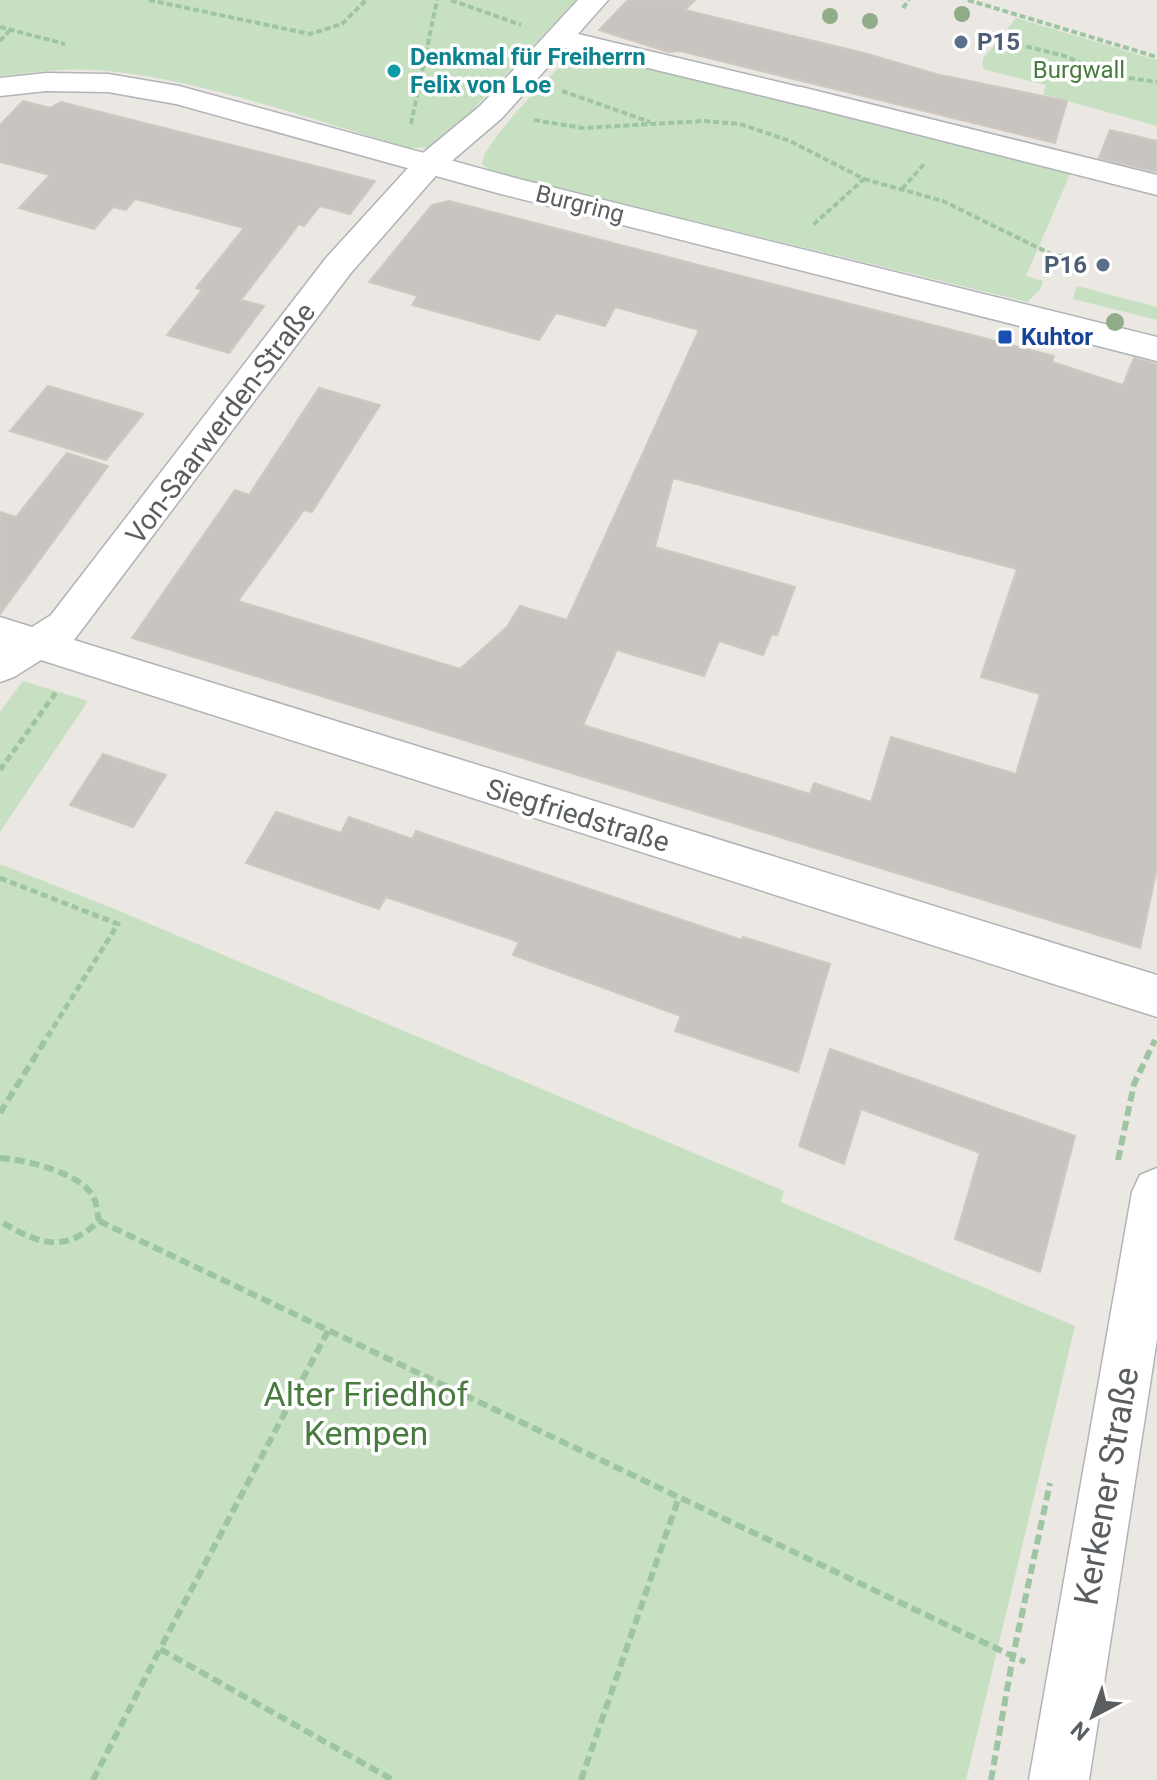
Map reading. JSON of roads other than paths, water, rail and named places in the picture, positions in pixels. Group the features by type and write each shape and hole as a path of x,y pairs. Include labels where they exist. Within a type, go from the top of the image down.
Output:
{"street":[{"name":"Von-Saarwerden-Straße","path":"0,666 19,638 65,626 87,601 338,266 429,164 491,112 594,0"},
{"path":"558,38 1157,185"},
{"name":"Burgring","path":"0,87 75,82 144,88 213,103 429,164 1157,349"},
{"name":"Siegfriedstraße","path":"19,638 1157,996"},
{"name":"Kerkener Straße","path":"1059,1780 1157,1192"}],"place":[{"name":"P15","path":"961,42"},
{"name":"Denkmal für Freiherrn Felix von Loe","path":"394,71"},
{"name":"P16","path":"1103,265"},
{"name":"Kuhtor","path":"1005,337"}],"park label":[{"name":"Burgwall","path":"1079,70"},
{"name":"Alter Friedhof Kempen","path":"366,1414"}]}
